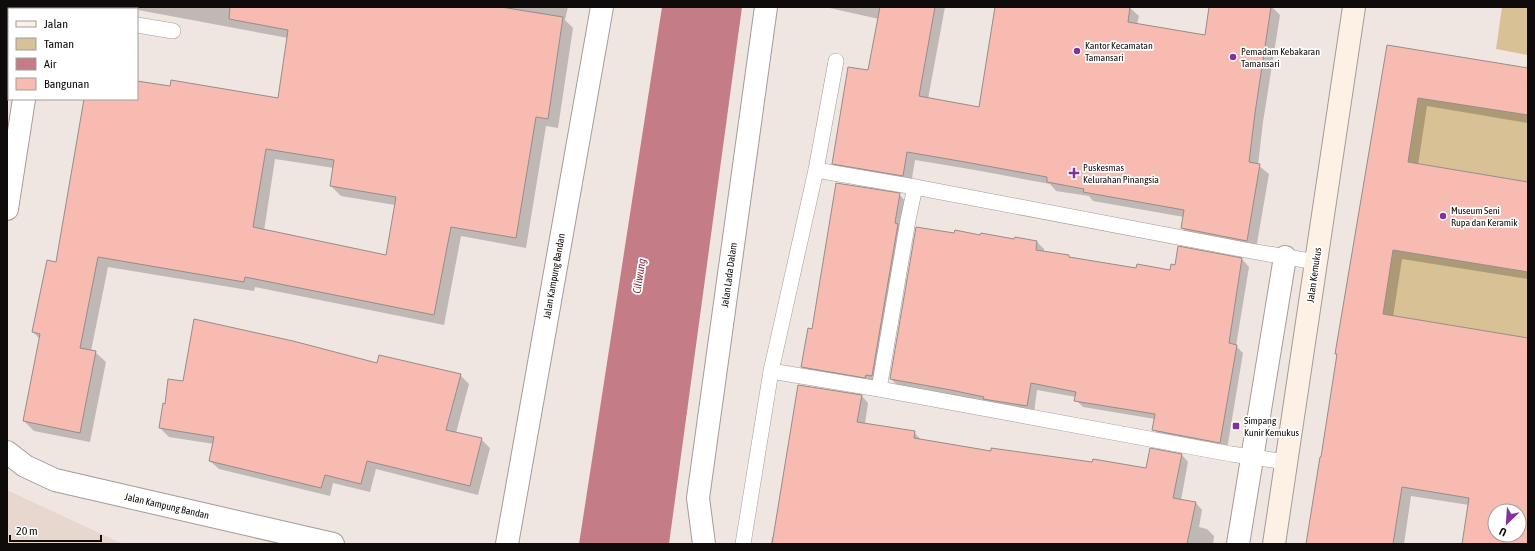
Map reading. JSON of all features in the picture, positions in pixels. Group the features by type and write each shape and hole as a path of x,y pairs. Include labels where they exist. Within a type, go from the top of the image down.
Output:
{"main road":[{"name":"Jalan Kemukus","path":"1274,544 1354,7"}],"street":[{"name":"Jalan Kampung Bandan","path":"507,544 602,7"},
{"name":"Jalan Lada Dalam","path":"704,544 698,498 766,7"},
{"path":"7,209 24,100"},
{"path":"1238,544 1285,257"},
{"name":"Jalan Kampung Bandan","path":"7,452 25,466 55,480 333,544"}],"lane":[{"path":"138,25 173,31"},
{"path":"742,544 771,371 816,170 836,61"},
{"path":"816,170 1316,262"},
{"path":"879,389 915,187"},
{"path":"771,371 1287,462"}],"shaded area":[{"path":"7,490 123,544 7,544"}],"green space":[{"path":"1502,7 1528,7 1528,55 1496,49"},
{"path":"1418,98 1528,115 1528,182 1408,162"},
{"path":"1393,250 1528,272 1528,338 1383,314"}],"water":[{"name":"Ciliwung","path":"662,7 742,7 669,544 579,544"}],"building":[{"path":"230,7 501,7 563,17 548,119 536,117 516,238 451,227 434,315 245,277 244,282 98,257 80,348 96,351 80,433 23,421 40,334 32,332 47,260 56,262 84,100 138,100 138,81 170,86 171,80 278,98 288,30 229,19","holes":["266,149 334,160 330,186 396,197 386,255 253,227"]},
{"path":"880,7 935,7 919,96 979,107 995,7 1130,7 1128,22 1205,35 1209,7 1271,7 1249,162 1260,164 1247,241 1181,228 1184,210 1083,192 1084,189 1047,182 1047,177 907,152 903,176 832,164 848,67 868,70"},
{"path":"1387,45 1528,68 1528,115 1418,98 1408,162 1528,182 1528,272 1393,250 1383,314 1528,338 1528,544 1462,544 1469,498 1402,487 1393,544 1306,544 1337,354 1335,354"},
{"path":"836,183 900,193 895,223 898,224 872,376 866,375 865,378 801,367 808,328 812,329"},
{"path":"916,227 954,233 955,230 980,235 981,233 1014,239 1015,237 1037,241 1036,250 1136,268 1137,264 1170,270 1171,264 1175,265 1178,246 1242,258 1229,343 1237,345 1220,443 1152,430 1155,414 1074,401 1076,392 1031,383 1027,406 983,399 984,397 890,379"},
{"path":"194,319 293,341 377,363 379,355 461,374 446,430 482,438 470,486 367,461 361,484 325,475 321,488 209,461 214,437 159,428 163,403 165,404 168,379 183,381"},
{"path":"798,385 862,395 857,422 915,431 914,438 991,451 991,448 1092,462 1093,459 1146,468 1150,448 1182,454 1173,498 1196,502 1187,544 772,544"}],"place":[{"name":"Kantor Kecamatan Tamansari","path":"1077,51"},
{"name":"Pemadam Kebakaran Tamansari","path":"1233,57"},
{"name":"Puskesmas Kelurahan Pinangsia","path":"1074,173"},
{"name":"Museum Seni Rupa dan Keramik","path":"1443,216"},
{"name":"Simpang Kunir Kemukus","path":"1236,426"}]}
